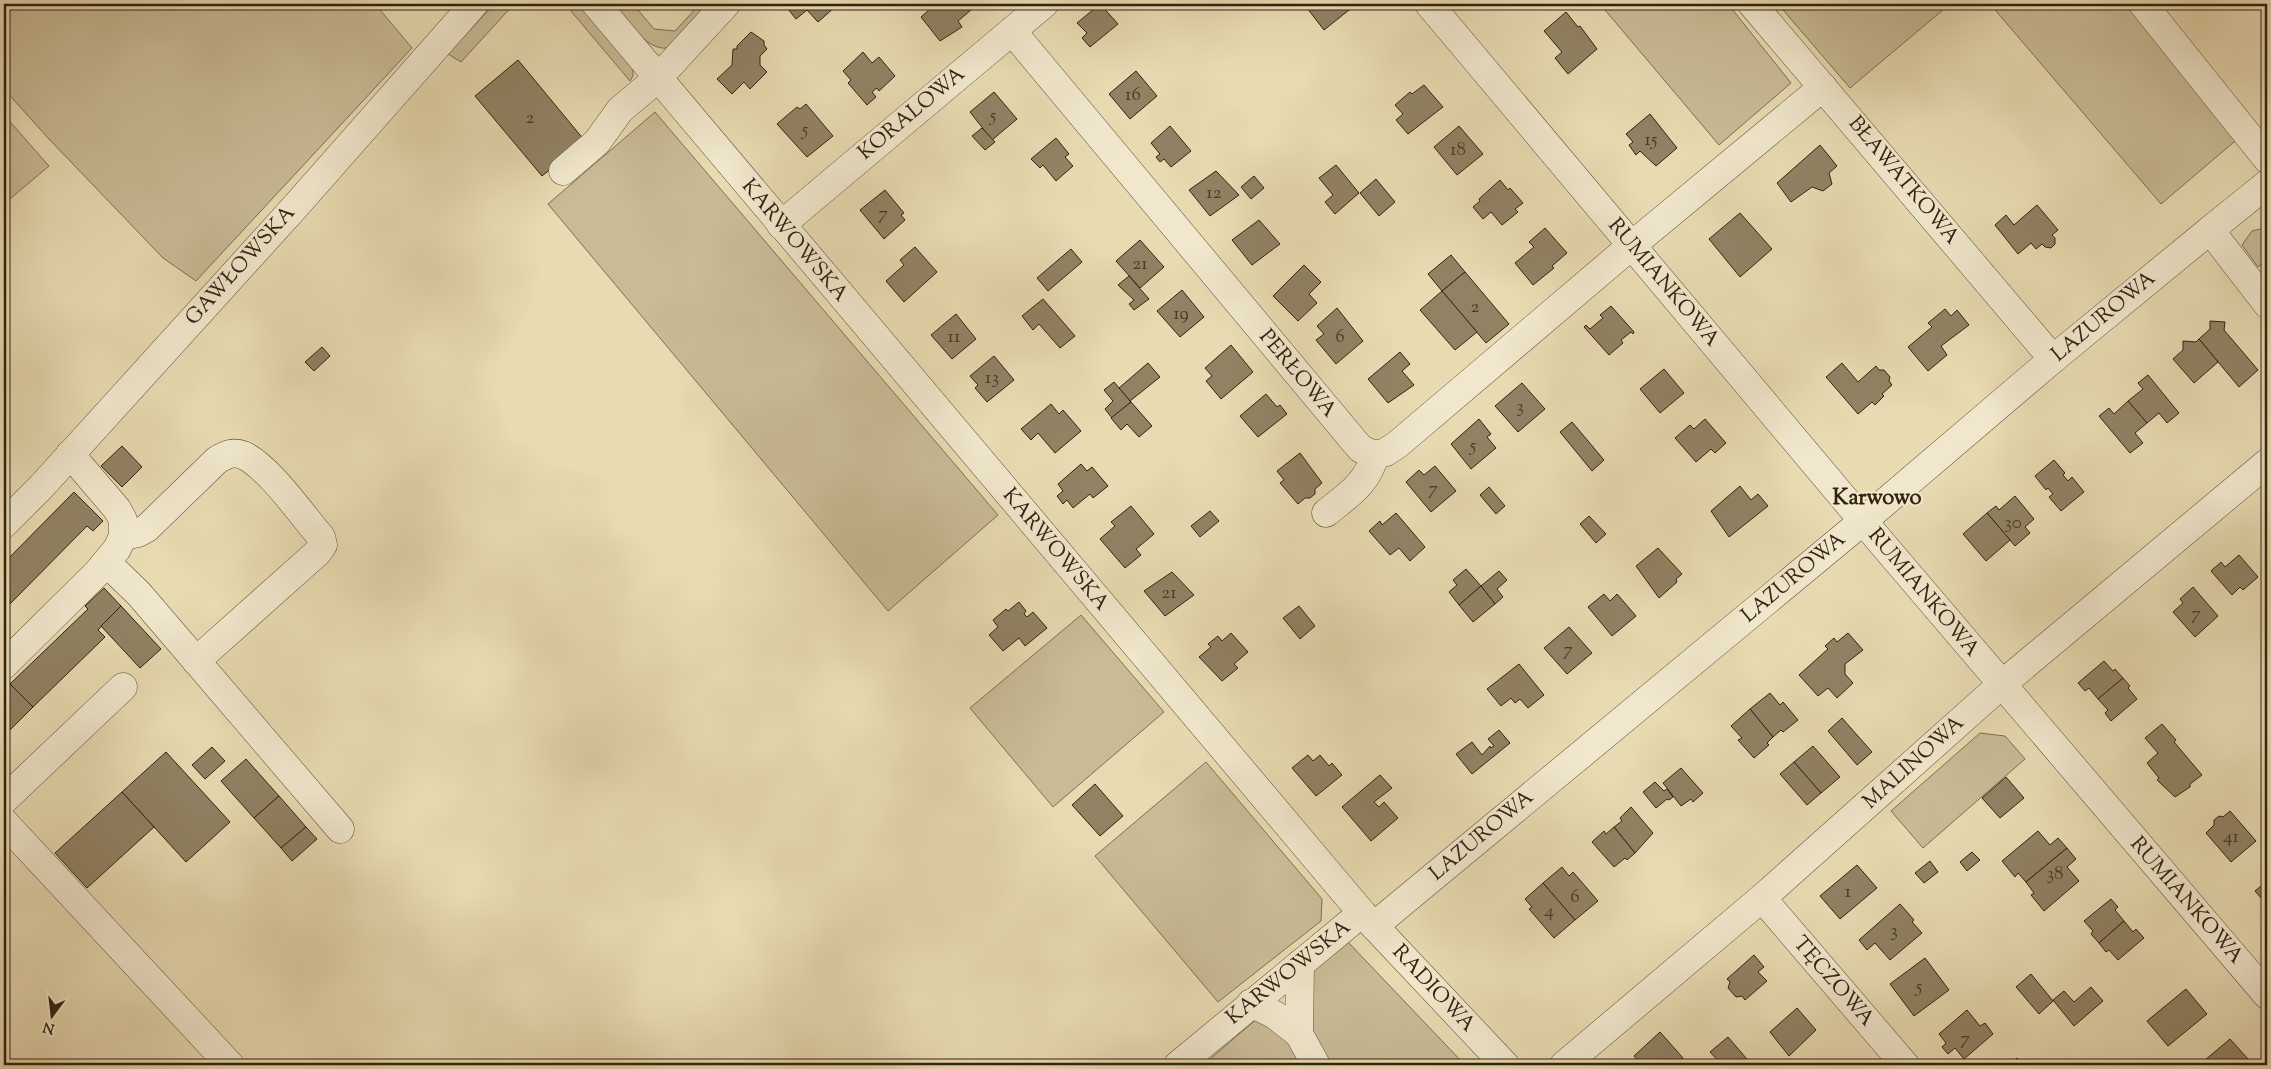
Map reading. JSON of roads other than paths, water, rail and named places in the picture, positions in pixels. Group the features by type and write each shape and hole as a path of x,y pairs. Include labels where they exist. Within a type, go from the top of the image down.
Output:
{"street":[{"name":"GAWŁOWSKA","path":"4,524 288,215 474,4"},
{"name":"KARWOWSKA","path":"596,4 780,225 1368,919 1300,964 1178,1065"},
{"path":"563,171 596,142 620,110 658,78 726,4"},
{"name":"KORALOWA","path":"780,225 1044,4"},
{"name":"RUMIANKOWA","path":"1429,4 2001,686 2267,995"},
{"name":"BŁAWATKOWA","path":"1752,4 2054,359"},
{"path":"2143,4 2267,159"},
{"name":"PERŁOWA","path":"1012,31 1354,441 1361,449 1375,455"},
{"path":"1326,513 1361,484 1371,470 1375,455 1386,452 1398,444 1631,246 1823,87"},
{"name":"LAZUROWA","path":"1368,919 1863,521 2054,359 2267,184"},
{"path":"2210,230 2267,304"},
{"path":"123,536 138,533 147,528 217,460 229,453 242,454 261,466 321,537 323,545 317,553 196,661"},
{"path":"4,665 97,574 117,549 123,536 123,520 117,509 70,454"},
{"name":"MALINOWA","path":"1564,1065 1762,898 2001,686 2267,464"},
{"path":"106,562 139,594 340,829"},
{"path":"4,800 123,687"},
{"path":"4,822 230,1065"},
{"name":"TĘCZOWA","path":"1762,898 1905,1065"},
{"name":"RADIOWA","path":"1368,919 1505,1065"},
{"path":"1299,1034 1300,964"},
{"path":"1251,1003 1275,1015 1299,1034 1316,1065"}],"district":[{"name":"Karwowo","path":"1877,499"}]}
